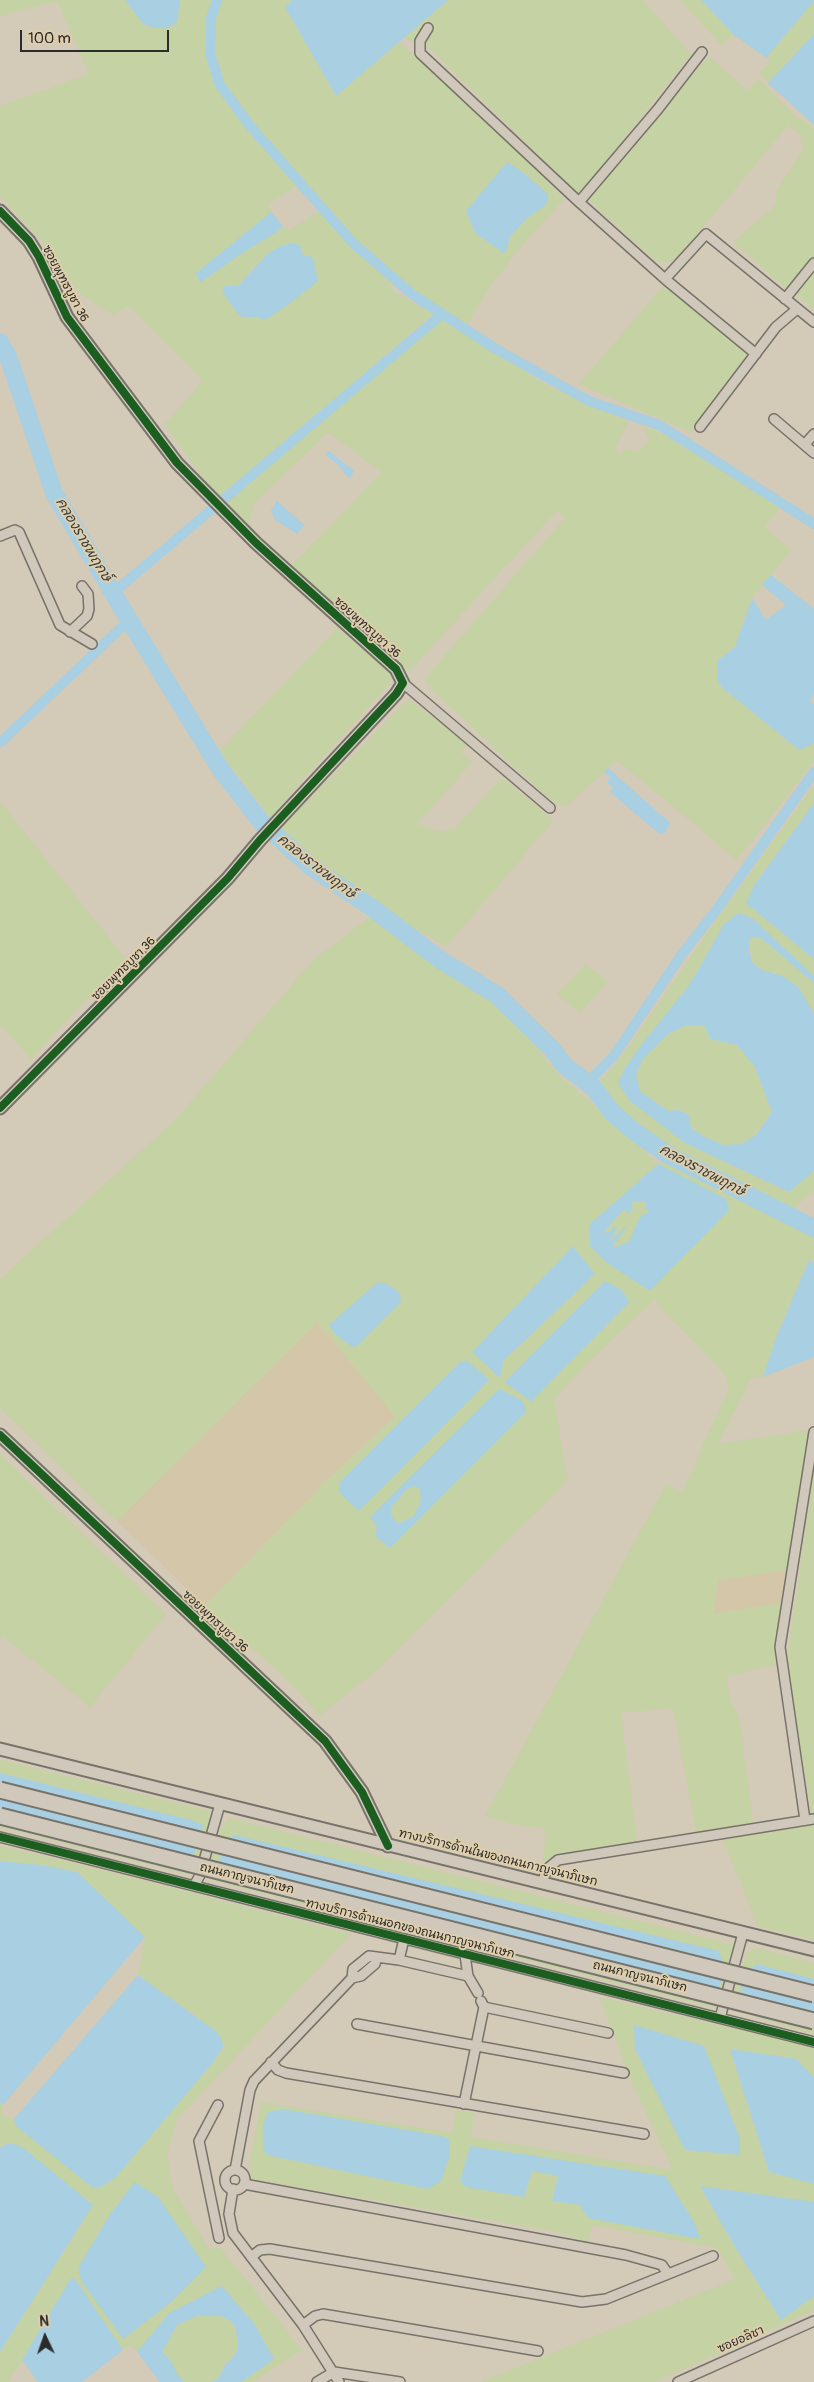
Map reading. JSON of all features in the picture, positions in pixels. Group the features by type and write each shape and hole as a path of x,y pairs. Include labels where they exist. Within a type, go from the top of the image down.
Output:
{"highway":[{"name":"ถนนกาญจนาภิเษก","path":"0,1790 814,1994"},
{"name":"ถนนกาญจนาภิเษก","path":"0,1816 814,2021"}],"street":[{"path":"428,28 420,40 420,53 579,202 664,278 756,354"},
{"path":"579,202 658,109 702,52"},
{"name":"ซอยพุทธบูชา 36","path":"0,211 29,241 39,257 67,318 177,463 227,516 396,669 403,683 396,694 278,820 228,878 158,951 0,1108"},
{"path":"664,278 706,234 814,322"},
{"path":"785,299 814,262"},
{"path":"700,427 776,327 797,309"},
{"path":"774,419 814,453"},
{"path":"805,444 814,434"},
{"path":"0,536 15,530 19,532 60,625 92,644"},
{"path":"70,632 87,616 89,610 88,594 82,586"},
{"path":"403,683 550,808"},
{"path":"542,1883 547,1868 558,1860 810,1820 780,1647 814,1432"},
{"name":"ซอยพุทธบูชา 36","path":"0,1436 325,1740 362,1792 388,1846"},
{"name":"ทางบริการด้านในของถนนกาญจนาภิเษก","path":"0,1749 814,1950"},
{"path":"194,1886 200,1875 220,1804"},
{"name":"ทางบริการด้านนอกของถนนกาญจนาภิเษก","path":"0,1837 814,2042"},
{"path":"720,2018 743,1933"},
{"path":"399,1960 404,1940"},
{"path":"464,2104 481,2000 468,1976 465,1955"},
{"path":"235,2170 250,2090 254,2081 352,1978 361,1976 375,1964 377,1957 399,1960 468,1976"},
{"path":"481,2000 608,2033"},
{"path":"357,2024 624,2072"},
{"path":"271,2062 278,2070 286,2073 644,2134"},
{"path":"218,2105 199,2141 219,2238"},
{"path":"225,2182 229,2172 235,2170 242,2173 244,2184"},
{"path":"207,2180 225,2182 233,2189"},
{"path":"233,2189 237,2189 244,2184 626,2255 662,2265 668,2274"},
{"path":"233,2189 230,2224 233,2233 303,2324 339,2382"},
{"path":"251,2257 260,2250 270,2249 582,2302 606,2299 713,2256"},
{"path":"303,2324 315,2316 323,2314 538,2351"},
{"name":"ซอยอลิชา","path":"681,2381 814,2321"},
{"path":"317,2382 334,2372 400,2382"}],"shaded area":[{"path":"317,1322 395,1416 327,1480 205,1606 117,1521"},
{"path":"787,1570 781,1603 714,1614 718,1580"}],"green space":[{"path":"0,0 292,0 285,7 336,96 399,42 505,136 564,199 524,243 491,285 466,326 391,280 391,290 433,314 218,500 165,424 203,381 128,306 114,315 81,295 42,242 0,196 0,106 89,74 57,1 0,16","holes":["521,171 546,204 527,218 510,237 505,253","296,186 319,211 290,230 283,226 277,232 241,254 195,274 271,212 268,204","293,243 301,246 302,254 265,320 257,317 243,317 237,313 222,291 225,286 239,285 253,267 280,246"]},
{"path":"448,0 643,0 691,54 579,195 430,49 404,38"},
{"path":"680,0 701,0 733,34 721,45"},
{"path":"814,1 814,34 768,83 759,74 770,62 766,58"},
{"path":"709,57 748,91 758,78 795,116 814,127 814,256 787,290 733,242 776,205 777,190 803,149 801,135 788,125 675,261 663,263 653,259 589,200 686,81"},
{"path":"814,269 814,310 795,293"},
{"path":"663,286 751,354 691,432 579,384"},
{"path":"443,319 550,387 629,422 615,447 620,455 625,449 638,452 650,440 642,425 674,439 781,507 764,527 791,550 752,598 735,647 717,661 717,681 724,689 799,750 814,743 814,761 737,860 617,760 565,807 547,797 425,683 427,676 565,518 557,510 409,672 290,567 382,472 328,432 254,503 247,529 221,505"},
{"path":"337,628 388,670 393,680 287,797 301,808 408,699 468,744 460,753 473,761 417,824 441,832 455,828 502,778 552,819 549,826 446,946 409,926 313,858 270,817 219,751"},
{"path":"814,785 814,803 755,884 746,903 814,959 814,976 752,918 739,913 724,924 690,984 645,1040 618,1083 685,1143 788,1192 814,1171 814,1190 792,1210 773,1203 681,1155 607,1099 601,1089 601,1081 629,1047 709,930"},
{"path":"0,802 125,958 31,1059 0,1025"},
{"path":"370,917 477,990 515,1021 560,1077 599,1109 658,1164 667,1160 733,1195 814,1234 814,1263 809,1261 776,1338 763,1377 751,1378 718,1444 810,1430 787,1570 718,1580 714,1614 781,1603 777,1634 777,1664 726,1677 731,1702 739,1717 753,1823 696,1832 673,1708 621,1713 637,1842 549,1859 541,1872 546,1838 543,1828 512,1824 485,1816 666,1484 682,1492 729,1388 723,1372 660,1307 655,1299 587,1364 554,1400 567,1479 556,1493 378,1669 319,1716 272,1666 205,1606 327,1480 395,1417 318,1322 117,1521 0,1408 0,1279 175,1120 313,960","holes":["658,1164 650,1290 589,1226","573,1247 595,1274 503,1361 500,1378 472,1352","629,1302 531,1401 506,1382","523,1401 389,1548 375,1536 377,1526 370,1517"]},
{"path":"750,937 760,937 814,983 814,1014 810,1006 774,972 761,970 752,962 749,944"},
{"path":"585,965 608,981 580,1013 557,994"},
{"path":"686,1025 705,1026 710,1039 737,1045 755,1067 772,1112 756,1135 741,1144 724,1145 705,1137 691,1128 679,1110 668,1111 640,1091 636,1074 643,1059 668,1034"},
{"path":"633,1201 647,1202 651,1211 640,1217 629,1242 611,1249 627,1227 606,1244 610,1232 602,1234 624,1209 634,1210 631,1207"},
{"path":"0,1454 166,1614 90,1707 3,1636 0,1639"},
{"path":"814,1469 814,1813 811,1813 787,1662"},
{"path":"414,1486 420,1489 421,1500 414,1516 398,1524 391,1516 391,1508 407,1489"},
{"path":"0,1760 209,1811 210,1825 194,1876 0,1827"},
{"path":"229,1818 734,1945 718,2009 210,1880 212,1858 221,1829"},
{"path":"814,1822 814,1940 758,1926 723,1840"},
{"path":"0,1846 82,1865 351,1934 177,2119 167,2154 173,2189 209,2249 219,2246 302,2350 253,2382 241,2382 274,2359 222,2286 152,2336 137,2352 130,2344 123,2350 75,2279 72,2278 18,2367 7,2382 0,2382 0,2352 93,2205 10,2143 0,2147 0,2102 3,2105 2,2115 14,2119 16,2126 101,2187 116,2177 215,2060 224,2045 217,2032 138,1975 145,1937 80,1876 40,1865 0,1861"},
{"path":"756,1948 814,1963 814,2034 728,2009 747,1953"},
{"path":"599,1997 814,2047 814,2078 797,2059 730,2050 769,2172 814,2184 814,2202 700,2187 735,2247 781,2319 814,2296 814,2310 655,2382 481,2382 735,2279 717,2248 592,2225 588,2243 559,2232 252,2179 249,2165 261,2102 452,2133 456,2110 474,2113 470,2137 673,2170 634,2087"},
{"path":"197,2316 221,2316 232,2322 236,2330 238,2346 234,2355 225,2365 219,2377 212,2382 184,2382 177,2374 171,2361 162,2352 178,2325"}],"water":[{"path":"125,0 180,0 177,22 168,28 155,28 143,24"},
{"path":"292,0 448,0 336,96 285,7"},
{"path":"701,0 814,1 766,58 733,34"},
{"path":"814,34 814,125 768,83"},
{"path":"507,162 521,171 548,194 547,204 527,218 510,237 505,254 475,233 466,211"},
{"path":"271,212 283,226 277,232 201,282 195,274"},
{"path":"293,243 301,246 302,254 313,258 318,281 265,320 257,317 243,317 237,313 222,291 225,286 239,285 266,255 280,246"},
{"path":"329,451 354,471 349,479 339,466 326,455"},
{"path":"277,501 304,525 297,534 275,520 271,510"},
{"path":"771,575 814,609 814,694 810,701 814,705 814,743 799,750 724,689 717,681 717,661 735,647 752,598 766,620 786,605 762,585"},
{"path":"608,768 670,823 665,833 659,834 610,792 613,788 607,782 610,777 604,772"},
{"path":"814,803 814,959 746,903 755,884"},
{"path":"739,913 752,918 814,976 814,983 760,937 750,938 749,950 752,962 761,970 783,976 799,988 814,1014 814,1171 789,1192 685,1143 630,1101 618,1083 625,1068 645,1040 690,984 724,924","holes":["686,1025 705,1026 710,1039 737,1045 755,1067 772,1112 756,1135 741,1144 724,1145 705,1137 691,1128 689,1115 679,1110 668,1111 640,1091 636,1074 643,1059 668,1034"]},
{"path":"658,1164 726,1199 729,1210 650,1291 607,1263 590,1246 589,1225","holes":["633,1201 646,1202 646,1209 650,1211 640,1217 629,1242 612,1248 628,1224 609,1242 617,1229 614,1226 610,1232 603,1233 624,1209 628,1213 634,1210 631,1207"]},
{"path":"573,1246 595,1274 503,1361 500,1378 472,1352"},
{"path":"809,1260 814,1263 814,1357 763,1377 776,1338"},
{"path":"605,1281 622,1290 629,1302 532,1401 533,1403 505,1382"},
{"path":"378,1282 389,1285 400,1293 401,1302 356,1347 351,1346 335,1334 329,1325"},
{"path":"468,1361 489,1380 359,1511 339,1492 340,1482 460,1362"},
{"path":"499,1389 523,1401 526,1412 390,1548 375,1536 377,1526 370,1517","holes":["414,1486 420,1489 421,1500 414,1516 398,1524 391,1516 391,1508 407,1489"]},
{"path":"0,1773 191,1820 203,1825 189,1869 0,1822"},
{"path":"234,1835 719,1951 723,1964 721,1983 714,2001 220,1868 220,1859 225,1840"},
{"path":"0,1861 40,1865 77,1872 145,1937 3,2105 0,2102"},
{"path":"757,1964 814,1979 814,2026 740,2006 741,1985 747,1971"},
{"path":"138,1975 217,2032 224,2045 215,2060 116,2177 101,2187 93,2188 16,2126 14,2119"},
{"path":"634,2025 704,2046 740,2139 740,2155 685,2150 635,2049"},
{"path":"730,2049 797,2059 814,2078 814,2184 769,2172"},
{"path":"283,2109 442,2136 449,2139 450,2155 441,2181 428,2189 267,2155 263,2148 263,2125 268,2112"},
{"path":"10,2143 22,2147 93,2205 0,2352 0,2147"},
{"path":"470,2146 665,2176 694,2222 700,2239 588,2218 580,2205 552,2201 558,2176 532,2171 524,2197 466,2187 460,2181"},
{"path":"135,2182 158,2197 206,2267 170,2303 123,2339 82,2282 78,2268 111,2213"},
{"path":"700,2186 814,2202 814,2296 781,2320 735,2247"},
{"path":"71,2278 75,2279 123,2350 82,2382 38,2382 22,2360"},
{"path":"222,2286 255,2325 274,2359 241,2382 212,2382 219,2377 225,2365 235,2355 238,2346 236,2330 232,2322 221,2316 197,2316 177,2325 162,2352 171,2361 177,2374 184,2382 160,2382 137,2352 169,2313"}],"waterway":[{"path":"217,0 211,18 210,54 220,85 250,126 353,243 413,295 496,349 589,401 659,425 814,524"},
{"path":"113,593 442,314"},
{"name":"คลองราชพฤกษ์","path":"0,342 9,359 54,493 221,770 262,823 310,866 371,907 439,959 497,995 551,1048 565,1066 593,1087 612,1112 632,1130 668,1155 814,1228"},
{"path":"0,743 129,620"},
{"path":"588,1082 613,1057 682,954 717,909 814,772"}],"cycle path":[{"path":"0,211 29,241 39,257 67,317 177,463 256,543 396,669 403,683 396,694 260,840 228,878 0,1108"},
{"path":"0,1435 325,1741 362,1792 388,1846"},
{"path":"0,1837 814,2042"}]}
